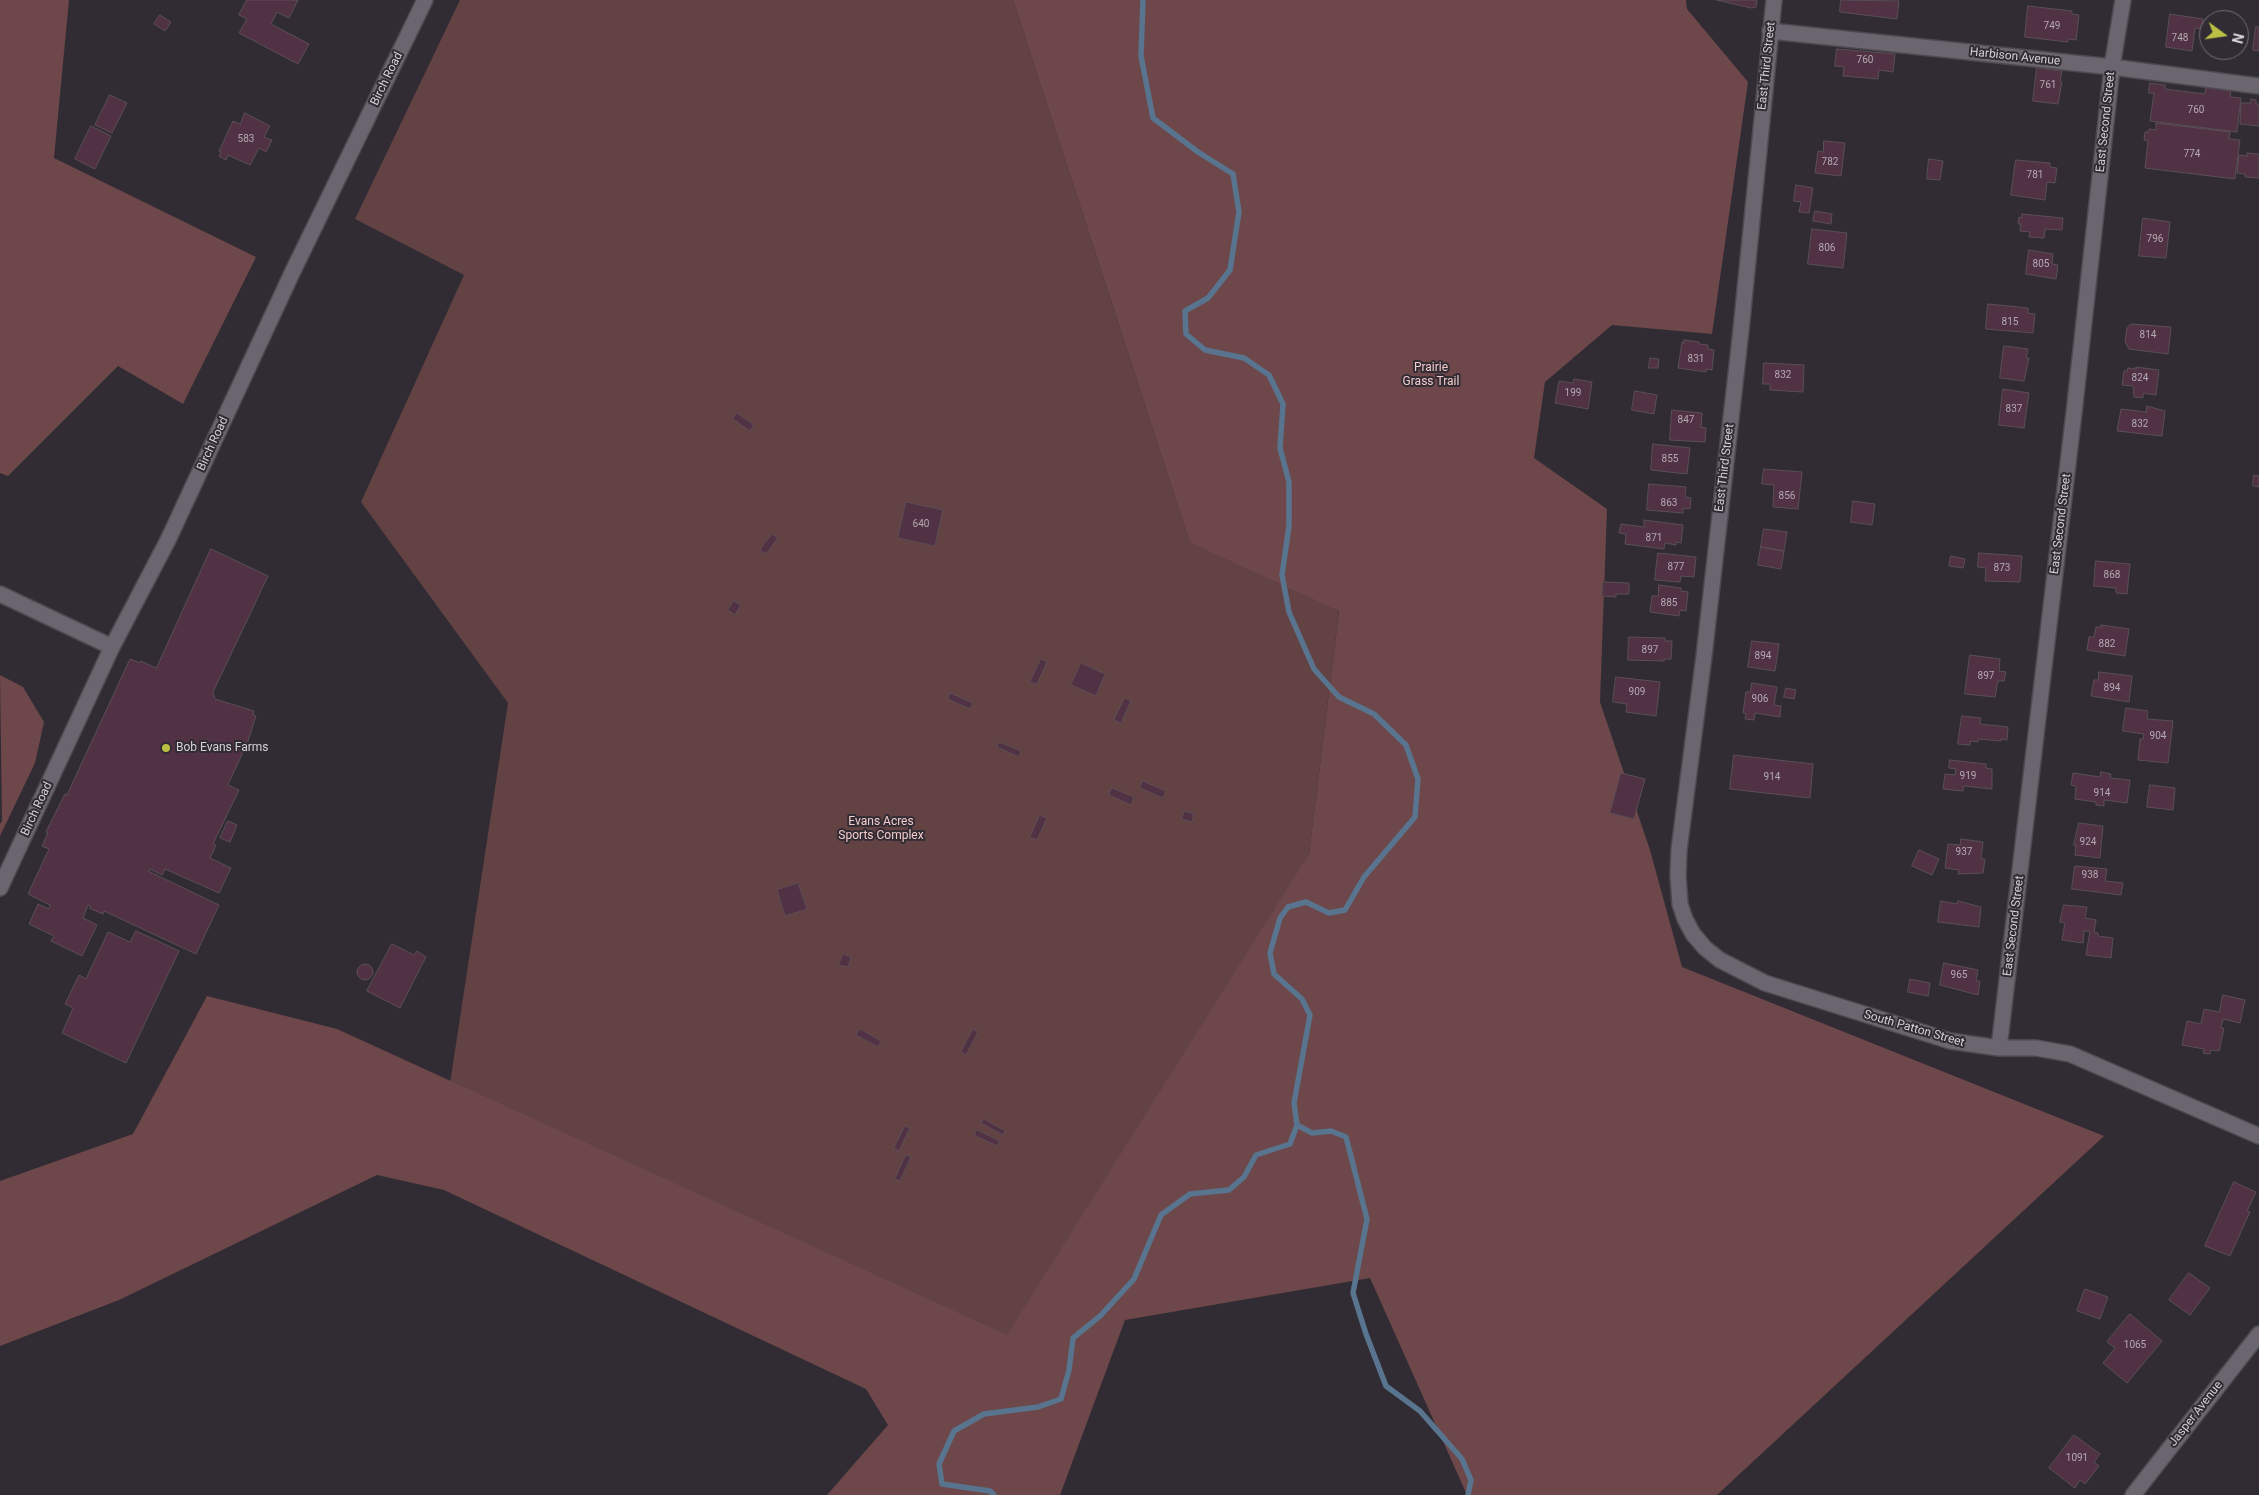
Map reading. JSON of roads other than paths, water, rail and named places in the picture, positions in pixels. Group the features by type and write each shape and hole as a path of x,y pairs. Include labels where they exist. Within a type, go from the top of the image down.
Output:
{"street":[{"name":"Birch Road","path":"0,888 112,647 168,540 292,273 425,0"},
{"name":"East Third Street","path":"1693,934 1685,920 1680,904 1679,850 1704,656 1740,338 1774,0"},
{"name":"East Second Street","path":"1999,1048 2075,404 2112,66 2123,0"},
{"name":"Harbison Avenue","path":"1770,31 2112,66 2259,86"},
{"path":"0,594 112,647"},
{"name":"South Patton Street","path":"1693,934 1705,948 1720,960 1765,983 1950,1041 1999,1048 2036,1048 2070,1054 2259,1136"},
{"name":"Jasper Avenue","path":"2133,1495 2259,1334"}],"waterway":[{"path":"994,1495 990,1491 942,1484 939,1464 954,1431 984,1414 1038,1407 1061,1399 1069,1370 1073,1338 1101,1315 1134,1279 1161,1215 1190,1194 1229,1190 1244,1177 1256,1155 1290,1144 1297,1125 1294,1103 1310,1015 1302,999 1274,974 1270,953 1280,918 1288,907 1306,902 1329,913 1345,910 1364,877 1415,817 1418,779 1406,745 1374,714 1339,697 1314,669 1289,612 1282,575 1289,526 1289,482 1280,448 1283,404 1269,375 1244,358 1205,350 1186,334 1185,311 1208,298 1230,270 1239,212 1233,174 1198,152 1153,118 1141,56 1143,0"},
{"path":"1297,1125 1312,1133 1331,1131 1346,1137 1367,1219 1353,1293 1366,1334 1386,1386 1420,1411 1462,1459 1471,1480 1468,1495"}],"place":[{"name":"Bob Evans Farms","path":"166,748"}],"park label":[{"name":"Prairie Grass Trail","path":"1431,375"},
{"name":"Evans Acres Sports Complex","path":"881,829"}]}
